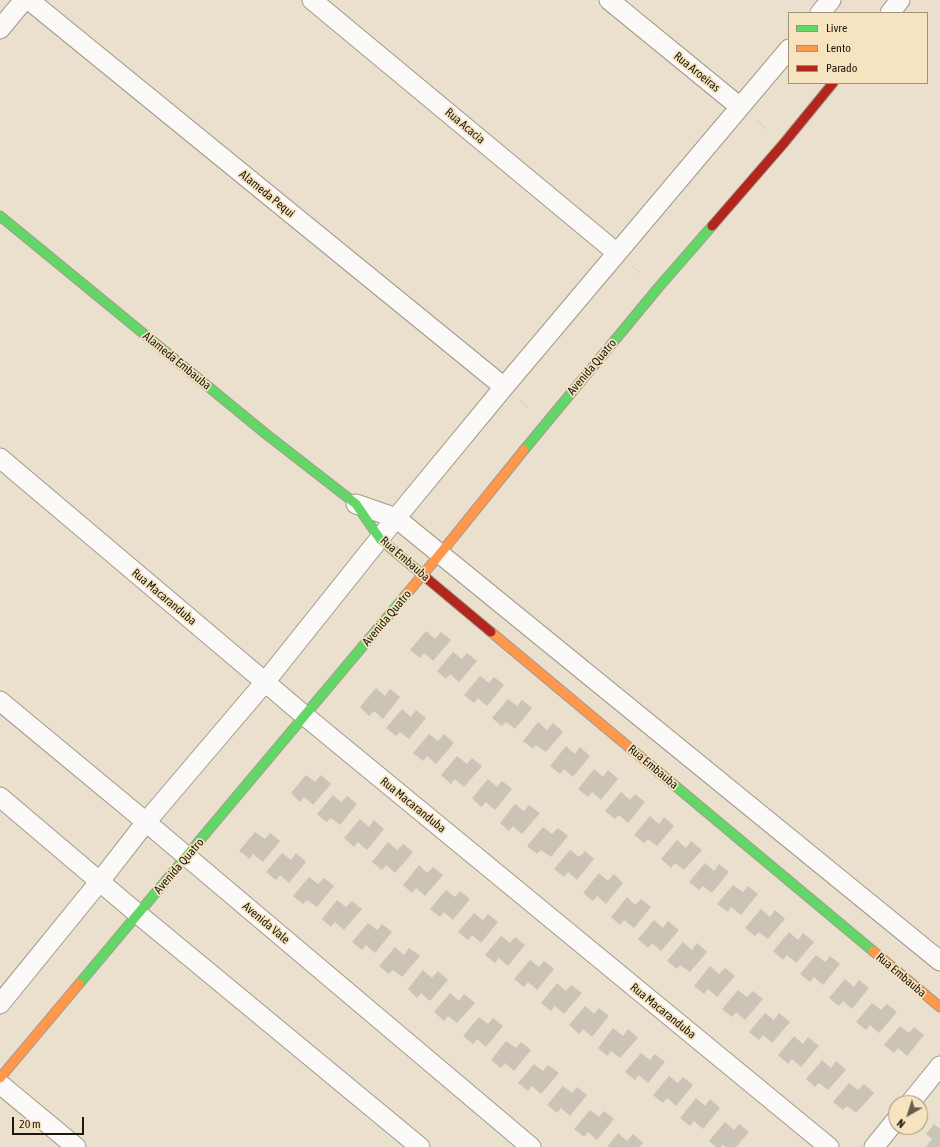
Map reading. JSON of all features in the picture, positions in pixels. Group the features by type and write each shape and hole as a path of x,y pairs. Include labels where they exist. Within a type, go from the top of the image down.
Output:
{"street":[{"path":"0,29 24,0"},
{"name":"Alameda Pequi","path":"29,0 504,387"},
{"name":"Rua Acacia","path":"312,0 617,253"},
{"name":"Rua Aroeiras","path":"609,0 740,107"},
{"path":"821,12 831,0"},
{"path":"891,12 900,0"},
{"path":"0,1004 146,822 265,682 396,518 504,387 788,50"},
{"name":"Avenida Quatro","path":"0,1078 440,554 545,423 658,288 784,143 832,84"},
{"name":"Alameda Embauba","path":"0,216 266,434 356,504"},
{"name":"Rua Macaranduba","path":"0,458 305,716 829,1147"},
{"path":"356,504 396,518 940,961"},
{"name":"Rua Embauba","path":"356,504 380,539 940,1007"},
{"name":"Avenida Vale","path":"0,701 187,856 531,1147"},
{"path":"0,797 138,914 420,1147"},
{"path":"916,1095 940,1066"},
{"path":"0,1084 76,1147"},
{"path":"874,1147 888,1130"}],"path":[{"path":"740,107 784,143"},
{"path":"617,253 658,288"},
{"path":"504,387 545,423"}],"building":[{"path":"426,631 435,639 441,632 451,640 433,661 424,653 420,658 410,650"},
{"path":"453,652 462,659 467,653 477,661 459,682 450,674 446,679 437,671"},
{"path":"480,676 489,683 494,677 504,685 487,706 478,698 474,703 464,695"},
{"path":"376,688 385,696 390,689 400,697 383,719 374,711 369,716 360,707"},
{"path":"508,699 517,706 522,700 532,708 515,729 506,722 502,726 492,718"},
{"path":"402,709 411,717 416,710 426,718 409,739 400,732 396,736 386,728"},
{"path":"538,722 547,730 553,723 563,732 546,752 536,745 533,749 523,741"},
{"path":"429,734 438,741 444,734 454,743 436,764 427,756 423,761 413,753"},
{"path":"566,746 575,754 580,747 590,756 573,777 564,769 560,774 550,766"},
{"path":"457,756 467,764 472,758 482,766 464,787 455,779 451,784 441,775"},
{"path":"594,769 603,777 608,770 618,779 601,800 592,792 588,797 578,789"},
{"path":"306,775 315,782 321,775 331,784 313,805 304,797 300,802 291,793"},
{"path":"488,779 497,787 502,781 512,789 495,810 486,802 481,807 472,798"},
{"path":"621,792 630,800 635,794 645,802 628,823 619,815 615,819 605,811"},
{"path":"333,795 341,802 347,796 357,804 340,825 331,818 326,822 317,814"},
{"path":"515,804 524,811 529,805 540,813 522,834 513,826 509,831 500,823"},
{"path":"650,816 659,824 664,817 674,826 657,846 648,839 644,843 634,835"},
{"path":"360,819 369,827 374,820 384,829 367,850 358,842 354,847 344,838"},
{"path":"543,827 552,834 558,828 568,836 551,857 541,850 537,854 527,846"},
{"path":"255,832 265,839 270,833 280,841 263,862 253,854 250,859 239,851"},
{"path":"677,840 686,848 691,841 702,850 684,870 675,863 671,868 661,859"},
{"path":"388,842 397,850 403,844 413,852 395,873 386,865 382,870 372,862"},
{"path":"570,850 579,857 585,851 594,859 577,880 568,872 564,877 554,869"},
{"path":"282,853 291,860 296,853 306,862 289,883 280,875 276,880 266,872"},
{"path":"705,863 714,871 719,864 729,872 712,893 703,886 699,890 689,882"},
{"path":"419,865 427,873 433,867 443,875 425,896 416,888 412,893 403,885"},
{"path":"599,873 608,881 614,874 623,883 606,904 597,896 593,901 583,893"},
{"path":"309,877 318,884 324,878 334,886 317,907 307,900 303,904 293,896"},
{"path":"733,885 743,892 748,886 758,894 741,915 731,907 728,912 717,904"},
{"path":"446,890 455,897 460,891 470,899 453,920 444,912 440,917 430,909"},
{"path":"627,897 635,905 641,899 651,907 634,928 624,920 620,925 611,917"},
{"path":"337,900 346,907 352,901 362,909 344,930 335,922 331,927 322,919"},
{"path":"761,909 770,917 775,910 785,919 768,939 759,932 755,936 745,928"},
{"path":"474,913 483,920 488,914 498,922 481,943 472,935 468,940 458,932"},
{"path":"654,920 663,928 668,921 679,930 661,951 652,943 648,948 638,939"},
{"path":"368,923 377,930 382,924 392,932 375,953 366,945 362,950 352,942"},
{"path":"789,932 798,940 803,933 814,942 796,963 787,955 783,960 773,951"},
{"path":"501,936 510,943 515,937 525,945 508,966 499,958 495,963 485,955"},
{"path":"683,942 692,950 697,943 707,952 690,972 680,965 677,969 667,961"},
{"path":"395,947 404,955 409,948 420,956 402,977 393,970 389,974 379,966"},
{"path":"816,955 825,962 830,956 840,964 823,985 814,977 810,982 800,974"},
{"path":"530,960 539,967 544,961 554,969 537,990 528,982 524,987 514,979"},
{"path":"710,966 719,974 725,968 735,976 717,997 708,989 704,994 694,986"},
{"path":"423,970 432,978 438,971 448,980 430,1001 421,993 417,998 408,989"},
{"path":"845,979 854,987 859,980 869,988 852,1009 843,1001 839,1006 829,998"},
{"path":"557,983 566,991 571,985 582,993 564,1014 555,1006 551,1011 541,1003"},
{"path":"738,990 747,997 753,991 763,999 745,1020 736,1012 732,1017 722,1009"},
{"path":"450,993 459,1001 464,994 475,1003 457,1023 448,1016 444,1021 434,1012"},
{"path":"872,1003 881,1010 887,1004 897,1012 879,1033 870,1025 866,1030 856,1022"},
{"path":"585,1006 594,1014 599,1008 609,1016 592,1037 583,1029 579,1034 569,1025"},
{"path":"765,1013 774,1020 779,1013 790,1022 772,1043 763,1035 759,1040 749,1032"},
{"path":"479,1017 488,1024 493,1018 503,1026 486,1047 477,1039 473,1044 463,1036"},
{"path":"900,1026 909,1033 914,1027 924,1035 907,1056 898,1048 894,1053 884,1045"},
{"path":"613,1028 623,1036 628,1029 638,1038 620,1058 611,1051 607,1056 598,1048"},
{"path":"794,1036 803,1044 808,1037 819,1046 801,1067 792,1059 788,1064 778,1055"},
{"path":"506,1041 516,1048 521,1042 531,1050 514,1071 505,1063 501,1068 491,1060"},
{"path":"641,1053 650,1060 655,1054 665,1062 648,1083 639,1075 635,1080 625,1072"},
{"path":"822,1060 831,1068 836,1061 846,1070 828,1090 819,1083 815,1087 806,1079"},
{"path":"534,1064 543,1071 548,1065 559,1073 541,1094 532,1086 528,1091 518,1083"},
{"path":"669,1076 678,1083 683,1077 693,1085 676,1106 667,1098 663,1103 653,1095"},
{"path":"849,1083 858,1090 864,1084 874,1093 856,1113 847,1106 843,1110 833,1102"},
{"path":"563,1086 572,1093 577,1087 587,1095 570,1116 561,1108 557,1113 547,1105"},
{"path":"696,1098 705,1106 710,1099 720,1108 703,1129 694,1121 690,1126 680,1118"},
{"path":"590,1110 599,1117 604,1111 614,1119 597,1140 588,1132 584,1137 574,1129"},
{"path":"725,1122 734,1130 739,1124 749,1132 736,1147 725,1147 723,1145 721,1147 716,1147 709,1141"},
{"path":"934,1124 940,1129 940,1147 926,1147 932,1139 927,1135"},
{"path":"618,1133 627,1141 633,1134 643,1143 639,1147 607,1147"}],"traffic: fast":[{"path":"0,216 266,434 356,504 380,539 418,571"},
{"path":"524,450 658,288 712,226"},
{"path":"79,984 405,596"},
{"path":"673,784 873,951"}],"traffic: slow":[{"path":"405,596 524,450"},
{"path":"491,632 673,784"},
{"path":"873,951 940,1007"},
{"path":"0,1078 79,984"}],"traffic: jam":[{"path":"712,226 784,143 832,84"},
{"path":"418,571 491,632"}]}
